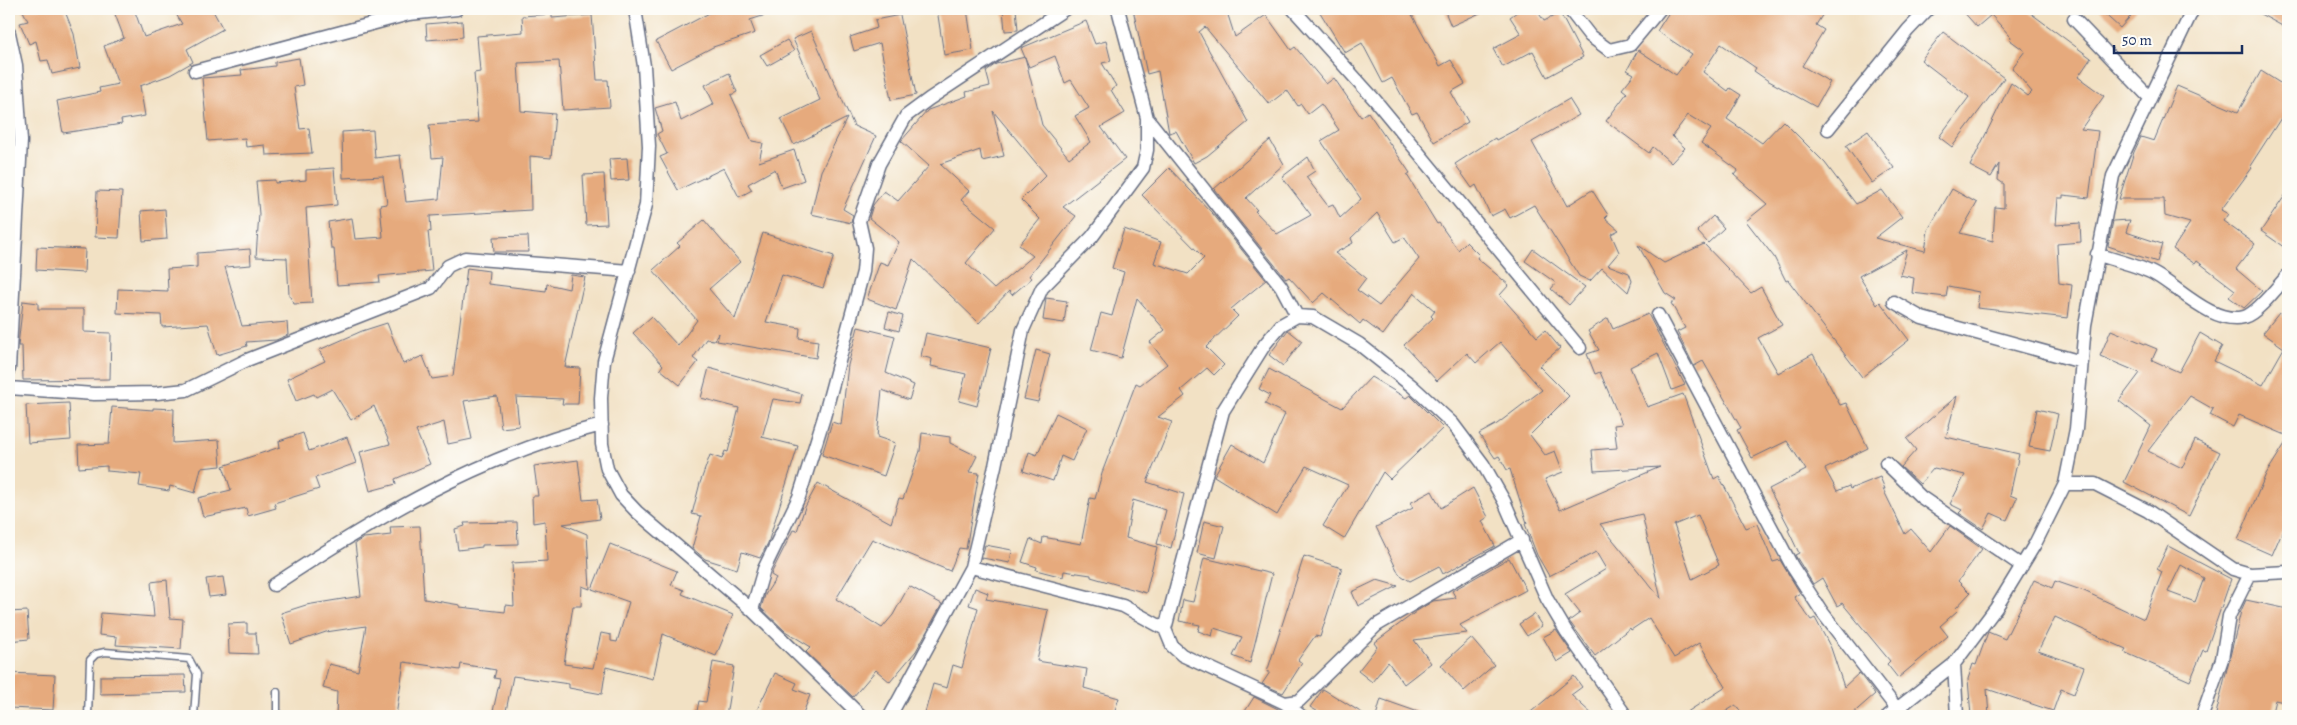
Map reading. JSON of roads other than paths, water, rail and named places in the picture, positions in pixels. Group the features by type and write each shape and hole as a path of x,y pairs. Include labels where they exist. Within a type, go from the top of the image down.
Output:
{"street":[{"path":"195,71 409,14 458,9"},
{"path":"635,9 644,66 649,146 646,205 604,361 602,444 607,469 621,495 636,512 752,610 861,716"},
{"path":"752,610 764,569 799,497 824,417 863,272 865,248 859,221 879,164 906,116 1065,9"},
{"path":"890,716 972,567 1023,330 1042,288 1092,237 1143,168 1147,150 1147,118 1118,9"},
{"path":"1293,9 1381,107 1580,348"},
{"path":"1569,9 1590,36 1609,50 1630,45 1660,9"},
{"path":"1828,128 1908,30 1928,9"},
{"path":"1658,315 1792,566 1892,712 1954,664 1996,608 2022,566 2065,484 2076,429 2085,325 2113,176 2149,97 2193,9"},
{"path":"2074,19 2149,97"},
{"path":"9,33 17,74 21,141 14,185 9,369"},
{"path":"1147,118 1281,286 1297,316"},
{"path":"2097,254 2155,274 2196,304 2227,317 2245,317 2258,307 2288,275"},
{"path":"9,388 94,394 157,393 186,390 247,360 431,288 448,266 465,258 629,271"},
{"path":"1894,302 1922,318 2082,362"},
{"path":"1301,716 1285,703 1182,655 1172,646 1165,629 1223,411 1265,344 1281,325 1297,316 1313,317 1359,344 1412,386 1453,424 1483,464 1504,501 1547,598 1566,631 1626,716"},
{"path":"274,585 375,520 429,492 557,436 602,425"},
{"path":"1886,463 1921,497 2022,566"},
{"path":"2065,484 2095,484 2148,511 2233,568 2250,574 2288,572"},
{"path":"1285,703 1299,701 1377,625 1522,540"},
{"path":"972,567 1123,606 1165,629"},
{"path":"2202,716 2222,659 2229,616 2250,574"},
{"path":"1954,664 1957,716"}],"lane":[{"path":"88,716 90,660 96,654 105,652 188,659 197,674 194,716"},
{"path":"277,692 277,716"}]}
